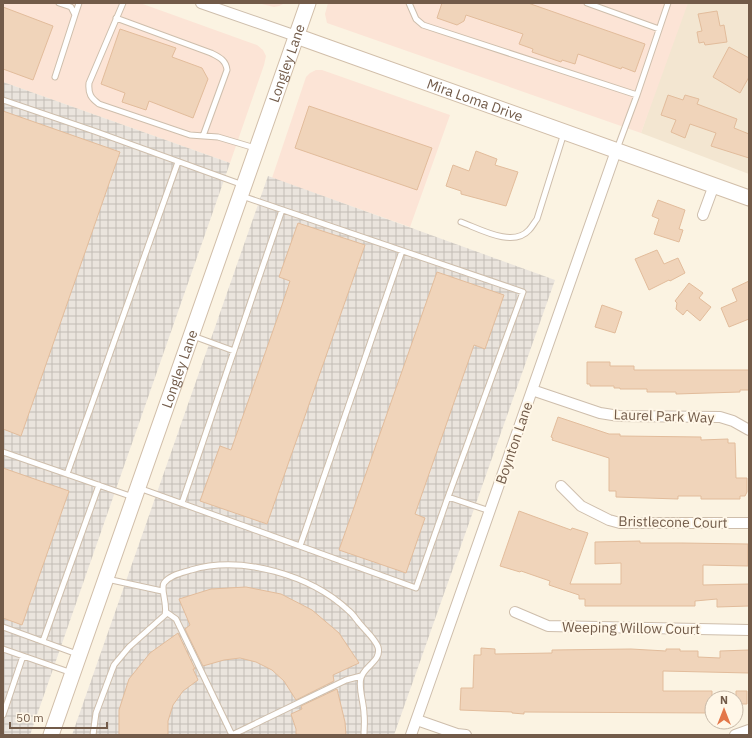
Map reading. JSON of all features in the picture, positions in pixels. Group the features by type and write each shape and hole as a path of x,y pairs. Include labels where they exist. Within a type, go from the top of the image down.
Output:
{"main road":[{"name":"Longley Lane","path":"51,735 308,3"},
{"name":"Mira Loma Drive","path":"296,36 749,198"}],"street":[{"name":"Mira Loma Drive","path":"201,3 296,36"},
{"name":"Boynton Lane","path":"411,735 616,151"},
{"path":"703,215 714,185"},
{"name":"Laurel Park Way","path":"532,390 600,413 619,416 720,417 733,421 749,430"},
{"name":"Bristlecone Court","path":"561,486 581,506 608,520 620,523 749,524"},
{"name":"Weeping Willow Court","path":"515,612 548,626 749,630"},
{"path":"416,720 457,734 466,735"},
{"path":"735,735 749,730"}],"lane":[{"path":"59,3 71,7 75,15"},
{"path":"55,77 80,3"},
{"path":"123,3 89,83 88,92 92,99 99,104 182,132 218,137 257,148"},
{"path":"409,3 416,19 423,25 637,95"},
{"path":"587,3 659,29"},
{"path":"616,151 637,95 668,3"},
{"path":"116,18 211,53 221,58 226,64 227,70 203,136"},
{"path":"3,100 178,162 282,210 523,292 416,588 182,503 99,485 3,452"},
{"path":"461,222 501,237 509,238 521,236 529,230 537,219 564,132"},
{"path":"67,474 178,162"},
{"path":"182,503 282,210"},
{"path":"300,546 402,251"},
{"path":"192,336 234,351"},
{"path":"43,641 99,485"},
{"path":"448,497 490,511"},
{"path":"93,735 96,713 114,665 129,647 165,616 166,612 167,608 162,591 164,584 172,576 205,566 238,564 283,574 322,591 350,611 378,647 378,655 374,662 361,676 346,680 232,735 176,619 166,612"},
{"path":"106,578 162,591"},
{"path":"3,628 79,655"},
{"path":"3,649 73,673"},
{"path":"3,715 23,656"},
{"path":"361,676 360,684 364,713 364,735"}],"shaded area":[{"path":"3,3 140,3 257,45 263,50 266,56 264,65 230,163 3,82"},
{"path":"258,3 285,3 274,7"},
{"path":"328,3 688,3 641,133 327,23 325,14"},
{"path":"685,3 749,3 749,174 641,133"},
{"path":"316,70 322,70 450,115 410,227 272,178 306,77"},
{"path":"3,82 230,163 30,735 3,735"},
{"path":"268,176 555,280 394,735 72,735"}],"building":[{"path":"442,3 528,3 645,44 635,72 622,67 621,69 578,54 575,64 562,60 561,62 532,52 533,49 519,44 523,34 466,15 464,21 457,25 437,18"},
{"path":"3,7 53,26 33,80 3,69"},
{"path":"717,11 720,26 724,25 727,42 705,45 704,42 699,43 697,32 702,31 698,14"},
{"path":"120,29 176,48 172,57 202,68 208,79 193,118 149,101 146,110 122,102 125,93 101,84"},
{"path":"729,47 749,58 749,77 740,93 713,77"},
{"path":"668,95 683,100 685,95 699,99 697,104 737,119 734,128 749,134 749,158 711,146 716,133 690,124 685,138 671,132 676,120 661,115"},
{"path":"309,106 432,148 417,190 295,148"},
{"path":"3,111 120,152 21,436 3,429"},
{"path":"476,151 497,159 495,165 518,172 506,206 461,194 461,191 446,186 453,165 469,171"},
{"path":"658,200 685,210 679,229 683,230 679,242 654,234 659,219 652,216"},
{"path":"298,223 365,245 267,524 200,501 220,446 231,450 290,281 279,277"},
{"path":"657,250 664,264 678,258 685,273 649,290 635,259"},
{"path":"437,272 504,295 485,349 474,345 415,514 425,518 406,573 339,550"},
{"path":"749,281 749,319 729,327 721,308 737,301 732,289"},
{"path":"689,283 703,293 699,298 711,307 700,321 687,310 683,315 676,309 677,303 675,301"},
{"path":"602,305 622,312 615,333 595,327"},
{"path":"587,362 610,362 610,366 634,366 634,370 749,370 749,390 740,390 740,392 676,394 676,392 647,392 647,389 620,389 614,388 614,386 590,386 590,384 587,384"},
{"path":"558,417 609,434 620,434 620,436 701,437 701,440 728,439 728,443 735,443 736,478 747,478 747,492 745,496 740,496 740,499 701,499 701,496 678,496 678,499 616,497 616,491 609,491 609,458 552,440 553,438 551,437"},
{"path":"3,468 69,491 22,625 3,618"},
{"path":"519,511 571,530 572,528 588,533 570,584 621,584 621,563 595,564 595,542 640,541 640,543 748,544 748,566 703,565 703,585 749,584 749,606 717,607 717,599 695,601 695,606 585,606 585,599 579,599 579,595 549,585 550,581 521,571 520,572 500,566"},
{"path":"246,587 281,594 312,610 339,633 359,663 333,675 334,681 296,700 284,681 272,670 256,662 240,658 224,660 203,666 185,629 190,625 179,599 211,589"},
{"path":"178,633 195,669 193,669 198,680 183,691 173,705 168,721 168,735 119,735 119,710 129,679 150,653"},
{"path":"481,648 495,649 495,654 552,653 552,650 631,649 666,651 666,649 680,649 680,651 698,651 698,657 720,658 720,651 749,650 749,673 663,671 663,691 704,691 704,713 524,712 524,714 512,712 460,710 461,688 473,688 474,655 481,655"},
{"path":"337,689 345,722 346,735 296,735 296,729 291,714 302,709 301,706"},
{"path":"744,691 747,691 747,704 744,704"}]}
